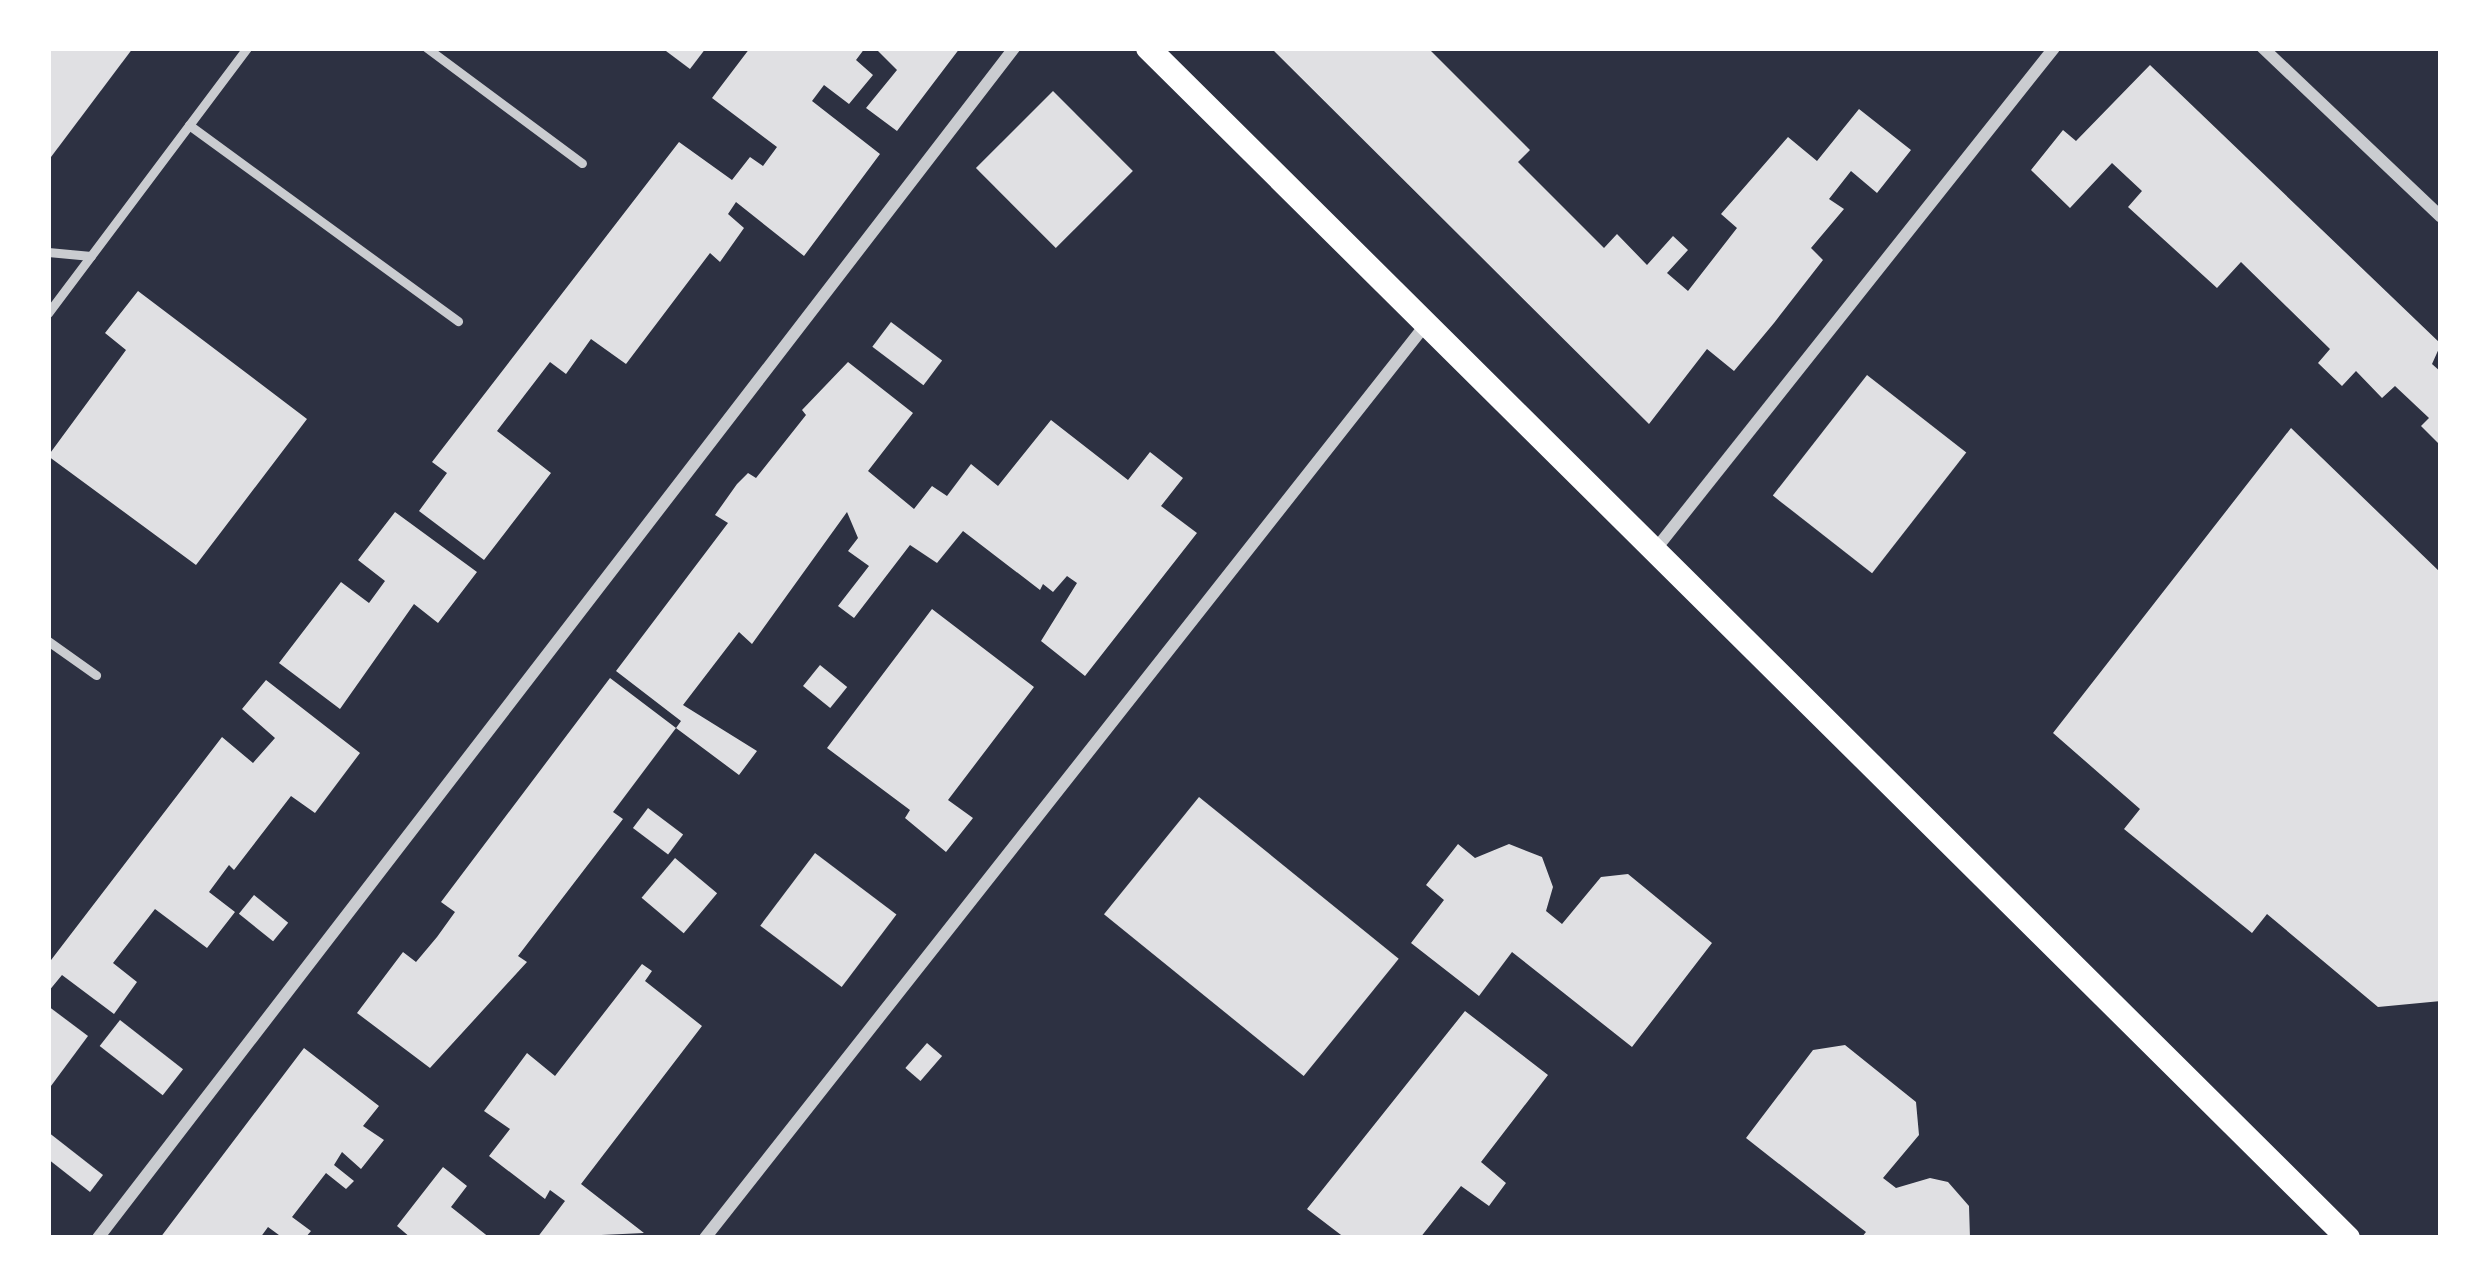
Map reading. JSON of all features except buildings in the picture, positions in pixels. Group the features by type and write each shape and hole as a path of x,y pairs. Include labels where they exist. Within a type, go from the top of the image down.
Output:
{"main road":[{"path":"1148,48 2348,1238"}],"street":[{"path":"98,1238 1014,48"},
{"path":"1654,551 2054,48"},
{"path":"2263,48 2441,217"},
{"path":"705,1238 1426,324"}],"lane":[{"path":"48,313 247,48"},
{"path":"427,48 582,164"},
{"path":"189,125 458,321"},
{"path":"48,252 91,256"},
{"path":"48,641 97,675"}]}
